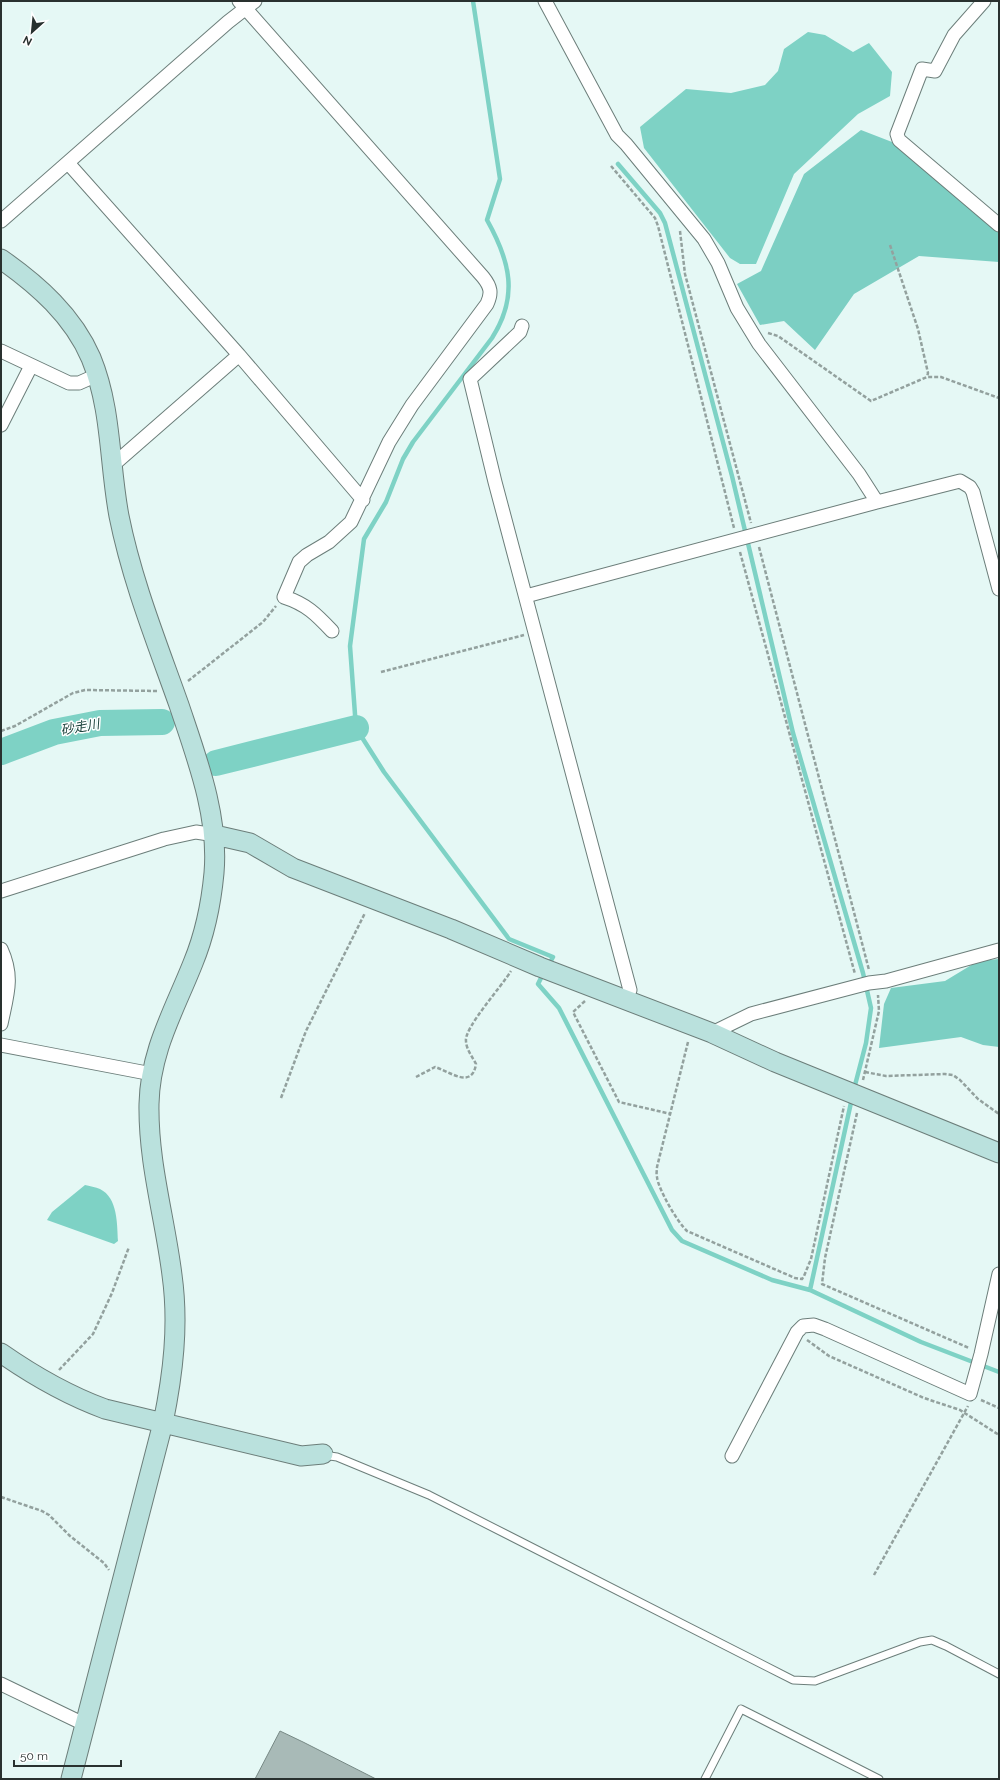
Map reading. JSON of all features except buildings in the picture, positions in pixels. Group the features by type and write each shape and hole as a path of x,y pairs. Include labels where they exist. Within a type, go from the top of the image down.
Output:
{"street":[{"path":"545,1 612,127 704,239 718,263 737,308 767,356 858,474 876,502"},
{"path":"984,1 954,35 935,71 922,69 897,134 899,140 999,225"},
{"path":"1,221 247,4 483,277 490,289 491,296 487,304 412,405 389,442 363,500 351,522 329,542 307,555 299,562 284,596 300,602 314,612 332,631"},
{"path":"68,163 247,363 363,500"},
{"path":"1,259 34,283 64,314 78,332 90,356 104,399 109,422 119,516 142,601 200,766 214,835 212,891 204,933 193,965 166,1024 152,1074 149,1100 150,1146 172,1278 176,1327 171,1383 163,1423 71,1779"},
{"path":"522,326 520,332 466,376 630,990 625,1000"},
{"path":"1,351 69,383 79,383 97,375"},
{"path":"113,465 239,355"},
{"path":"1,425 31,366"},
{"path":"526,596 755,536 876,502 960,481 964,482 974,492 999,589"},
{"path":"1,891 164,839 196,832 250,843 293,868 451,929 540,967 695,1026 775,1062 999,1153"},
{"path":"1,949 9,972 8,992 1,1024"},
{"path":"712,1033 751,1014 999,950"},
{"path":"1,1045 152,1074"},
{"path":"732,1456 798,1332 803,1326 814,1325 825,1329 971,1395 999,1274"},
{"path":"1,1353 50,1386 105,1409 301,1456 323,1454"},
{"path":"1,1684 86,1725"}],"lane":[{"path":"323,1454 338,1457 429,1495 793,1680 815,1681 920,1642 932,1640 999,1674"},
{"path":"705,1779 741,1709 879,1779"}],"path":[{"path":"611,166 655,218 658,226 739,539 865,984 880,1001 865,1072 854,1095 843,1108 811,1259 802,1279 795,1278 687,1231 682,1227 656,1177 686,1050 695,1026"},
{"path":"682,212 680,240 685,274 755,536 759,546 865,984"},
{"path":"890,245 918,329 928,373 927,377"},
{"path":"755,335 763,333 778,336 871,401 927,377 942,377 999,398"},
{"path":"381,672 535,632"},
{"path":"281,1098 306,1031 372,899"},
{"path":"416,1077 435,1067 460,1078 466,1078 472,1074 476,1064 466,1041 467,1035 474,1020 500,988 520,958"},
{"path":"586,1001 573,1012 619,1102 671,1114"},
{"path":"865,1072 886,1076 945,1074 953,1076 978,1099 999,1114"},
{"path":"854,1095 856,1121 825,1258 822,1284 981,1354"},
{"path":"50,1386 54,1376 93,1334 112,1293 129,1247"},
{"path":"798,1332 829,1356 924,1398 964,1413 999,1435"},
{"path":"874,1575 935,1462 964,1413 971,1395 999,1408"},
{"path":"1,1497 42,1510 104,1563 112,1574 123,1576"}],"shaded area":[{"path":"808,32 825,35 853,52 869,43 892,72 890,96 858,114 794,174 756,264 740,264 730,258 644,148 640,127 686,89 731,93 765,85 778,71 784,49"},
{"path":"861,130 892,142 999,228 999,262 919,256 854,294 815,350 784,321 760,325 737,284 761,271 804,174"},
{"path":"999,959 999,1047 983,1045 961,1037 879,1048 884,1004 891,988 945,981 978,961"},
{"path":"85,1185 95,1187 106,1193 113,1205 118,1241 114,1244 47,1220 52,1212"}],"waterway":[{"path":"473,1 500,179 487,220 495,235 506,264 508,279 506,308 492,338 413,442 403,459 386,502 364,539 350,646 356,728 384,772 509,939 553,957 548,966"},
{"path":"618,164 660,213 665,223 732,476 793,733 863,973 871,1008 866,1043 854,1089"},
{"name":"砂走川","path":"1,752 54,732 100,723 162,722"},
{"name":"砂走川","path":"216,763 356,728"},
{"path":"544,972 538,984 559,1008 672,1230 682,1241 772,1280 810,1290 921,1342 999,1372"},
{"path":"810,1290 852,1098"}]}
